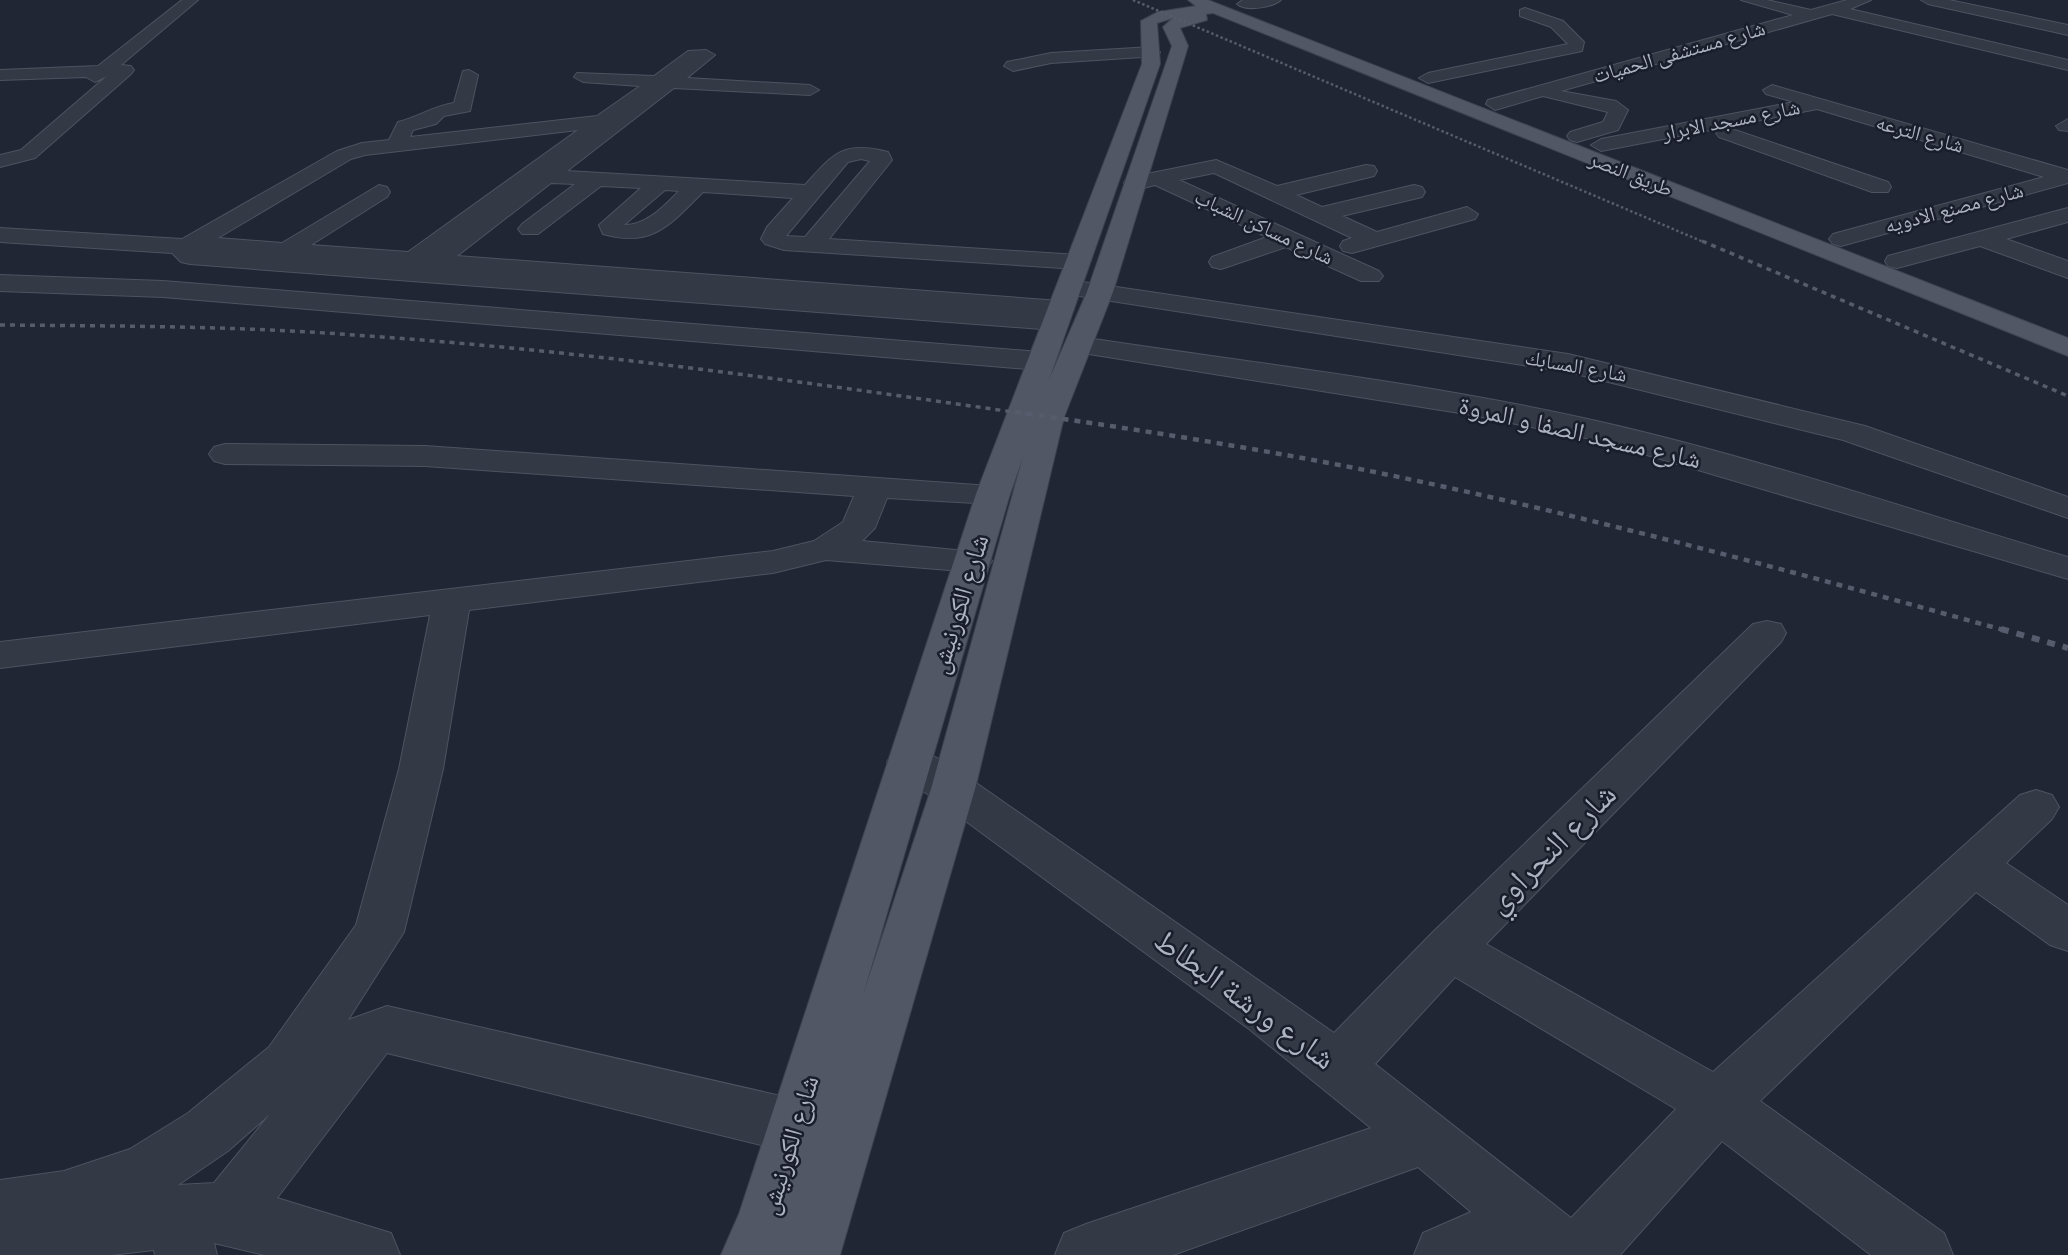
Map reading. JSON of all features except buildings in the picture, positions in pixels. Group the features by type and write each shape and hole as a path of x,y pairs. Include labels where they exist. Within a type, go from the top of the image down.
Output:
{"main road":[{"name":"شارع الكورنيش","path":"1010,495 1049,417 1074,303 1151,64 1180,43 1171,29 1174,24 1224,6"},
{"name":"طريق النصر","path":"1224,6 1428,78 2068,327"},
{"name":"طريق النصر","path":"1224,6 2068,348"},
{"name":"شارع الكورنيش","path":"809,1255 953,789 992,562 1040,361 1146,181 1165,53"},
{"name":"شارع الكورنيش","path":"752,1255 767,1220 909,762 992,562"}],"street":[{"path":"0,153 191,0"},
{"path":"1224,6 1274,0"},
{"path":"1748,0 1837,29"},
{"path":"1794,0 2068,67"},
{"name":"شارع مستشفى الحميات","path":"1495,104 1551,96 1864,0"},
{"path":"1999,15 2034,4"},
{"path":"1891,23 1925,7 1955,6 2068,30"},
{"path":"1925,7 2068,47"},
{"path":"1428,78 1576,47 1576,42 1557,24 1525,13"},
{"path":"1013,66 1051,58 1165,53"},
{"path":"2039,77 2068,67"},
{"path":"0,75 105,69 125,71 28,154 0,161"},
{"path":"398,144 404,126 429,120 438,111 463,107 469,75"},
{"path":"583,77 810,90"},
{"path":"0,236 287,250 415,267 664,82"},
{"path":"1551,96 1586,93 1622,84"},
{"name":"شارع الترعه","path":"1772,90 2068,177"},
{"name":"شارع مسجد الابرار","path":"1601,145 1861,95"},
{"path":"1551,96 1609,105 1618,110 1611,126 1577,136"},
{"path":"603,125 362,149 344,155 192,246 184,256 415,267 918,305 1074,303"},
{"path":"1624,154 1732,132 1880,187"},
{"path":"811,245 882,160 881,156 849,154 841,158 772,235 784,243 811,245 1074,303"},
{"path":"1146,181 1213,165 1375,240"},
{"path":"1275,193 1366,171"},
{"path":"539,177 855,192"},
{"name":"شارع مصنع الادويه","path":"1841,239 2068,177"},
{"path":"530,229 596,179"},
{"name":"شارع مساكن الشباب","path":"1146,181 1286,238 1370,276"},
{"path":"660,183 611,225 611,229 630,233 653,228 697,186"},
{"path":"2034,186 2068,197"},
{"path":"287,250 379,192"},
{"path":"1320,214 1414,192"},
{"path":"2005,194 2068,214"},
{"path":"1323,254 1467,214"},
{"path":"1897,261 2068,214"},
{"path":"1988,236 2068,260"},
{"path":"1988,236 2068,270"},
{"path":"1221,262 1244,250 1267,247 1286,238"},
{"path":"0,283 163,289 1040,361"},
{"name":"شارع المسابك","path":"1074,303 1551,361 1637,378 1854,433 2068,508"},
{"name":"شارع مسجد الصفا و المروة","path":"1074,303 1472,406 1600,431 1738,469 2068,568"},
{"path":"1551,361 1580,338"},
{"path":"225,454 425,456 650,474 1010,495"},
{"path":"0,655 774,562 825,549 858,528 876,486"},
{"path":"825,549 992,562"},
{"path":"0,1210 64,1200 146,1172 208,1132 288,1064 379,932 421,769 453,601"},
{"name":"شارع النحراوي","path":"1338,1066 1450,948 1767,633"},
{"name":"شارع ورشة البطاط","path":"909,762 953,789 1338,1066 1547,1237"},
{"path":"1578,1255 1718,1104 2036,807"},
{"path":"1974,866 2068,931"},
{"path":"1450,948 1718,1104 1922,1255"},
{"path":"196,1229 365,1038 376,1031 387,1030 794,1126"},
{"path":"1086,1255 1426,1137"},
{"path":"0,1238 67,1241 196,1229 232,1215 360,1254"},
{"path":"1445,1255 1547,1237"}],"railway":[{"path":"1133,0 1706,243"},
{"path":"1702,241 2068,396"},
{"path":"0,325 266,330 439,341 692,368 1027,414"},
{"path":"1015,412 1228,445 1437,485 1682,544 2007,631"},
{"path":"2001,629 2068,648"}]}
